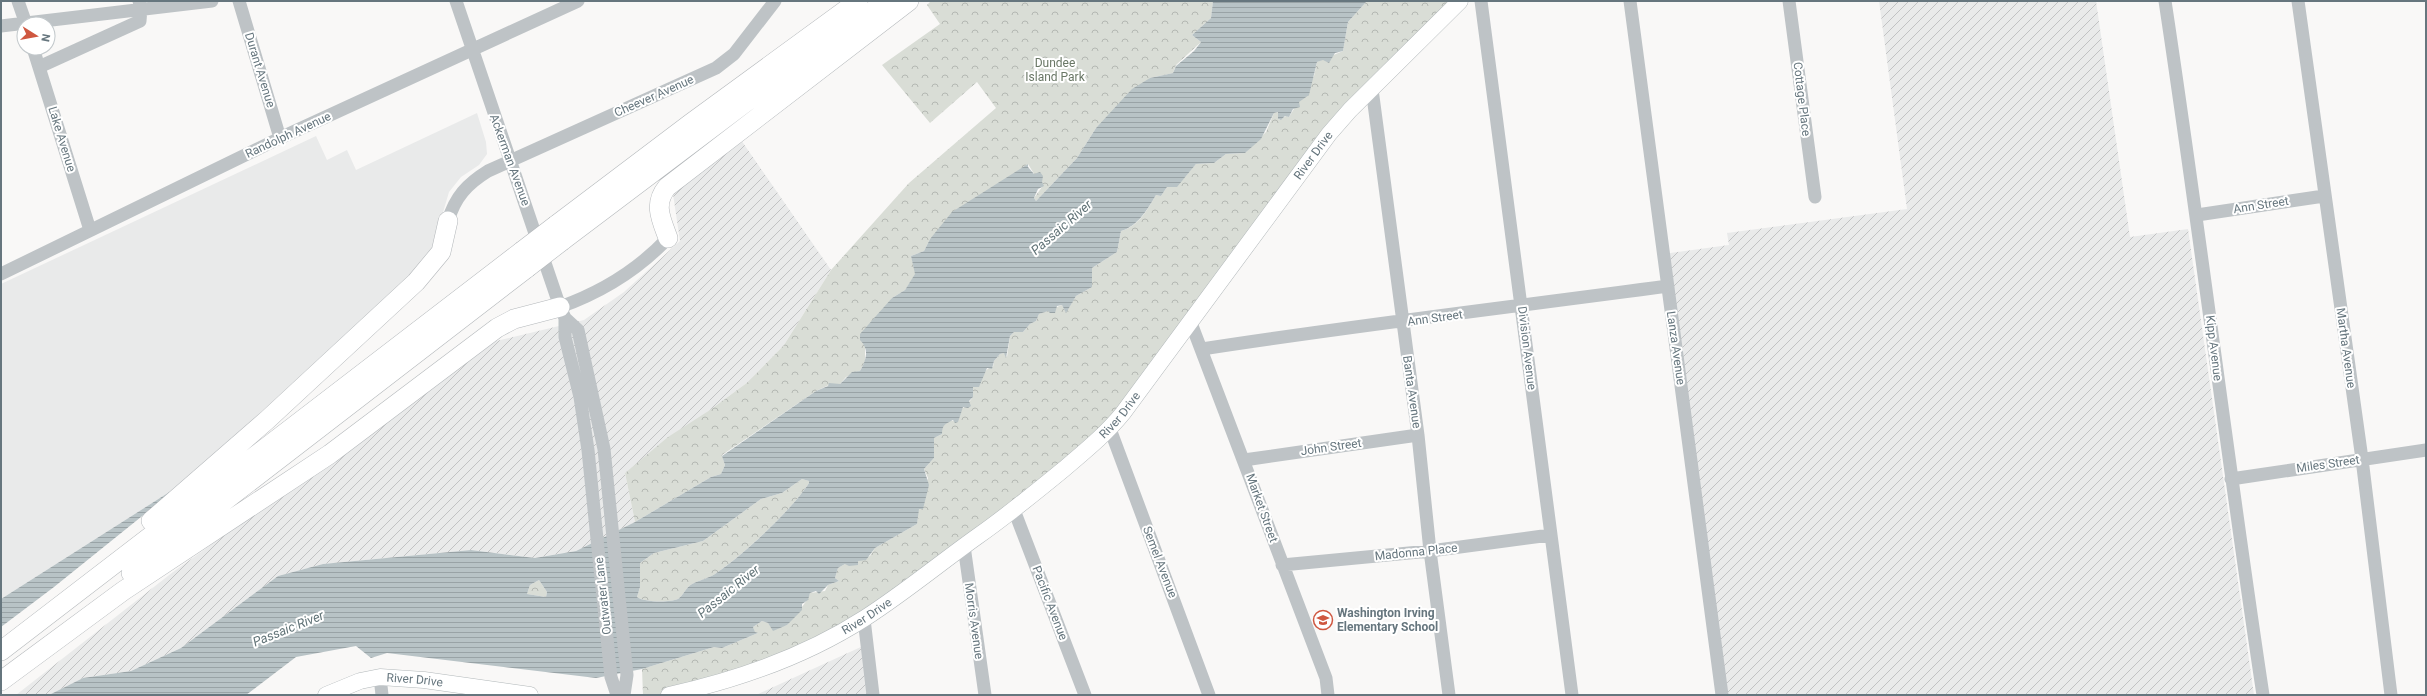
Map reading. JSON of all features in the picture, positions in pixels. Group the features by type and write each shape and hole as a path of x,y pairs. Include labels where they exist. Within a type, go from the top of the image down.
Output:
{"highway":[{"path":"1,672 559,233 697,118 858,1"},
{"path":"559,233 738,108 886,1"},
{"path":"668,238 659,212 659,202 667,187 909,1"},
{"path":"1,642 105,560 205,475 416,282 441,252 448,221"},
{"path":"1,651 524,260"},
{"path":"1,681 123,591 330,454 497,328 514,319 563,313"}],"main road":[{"name":"River Drive","path":"669,695 748,673 778,662 830,638 864,619 1014,510 1110,429 1191,322 1320,145 1350,110 1460,1"},
{"name":"River Drive","path":"326,695 360,681 380,677 424,680 498,693 530,695"}],"street":[{"path":"18,1 23,16"},
{"path":"56,18 140,5 212,1"},
{"name":"Durant Avenue","path":"239,1 280,138"},
{"name":"Ackerman Avenue","path":"456,1 563,313 565,337 585,427 593,497"},
{"name":"Randolph Avenue","path":"1,274 71,242 90,230 280,138 578,1"},
{"name":"Cheever Avenue","path":"448,221 458,195 466,186 488,171 716,68 734,54 775,1"},
{"name":"Division Avenue","path":"1481,1 1572,695"},
{"name":"Lanza Avenue","path":"1630,1 1722,695"},
{"name":"Cottage Place","path":"1789,1 1815,197"},
{"name":"Kipp Avenue","path":"2165,1 2197,215 2231,479 2263,695"},
{"name":"Martha Avenue","path":"2298,1 2324,196 2362,459 2391,695"},
{"path":"39,67 140,22 140,5"},
{"path":"1,26 16,24"},
{"name":"Lake Avenue","path":"36,56 90,230"},
{"name":"Banta Avenue","path":"1372,89 1418,435 1430,551 1450,695"},
{"name":"Ann Street","path":"2197,215 2324,196"},
{"path":"563,313 620,279 646,259 668,238"},
{"name":"Ann Street","path":"1202,349 1338,328 1402,322 1668,286"},
{"name":"Ackerman Avenue","path":"563,313 578,330 604,449 610,496"},
{"name":"Market Street","path":"1191,322 1326,678 1328,695"},
{"name":"Semel Avenue","path":"1110,429 1209,695"},
{"name":"John Street","path":"1244,460 1418,435"},
{"name":"Miles Street","path":"2231,479 2426,450"},
{"name":"Outwater Lane","path":"610,496 627,675 624,695"},
{"name":"Outwater Lane","path":"593,497 611,677 617,695"},
{"name":"Pacific Avenue","path":"1014,510 1085,695"},
{"name":"Madonna Place","path":"1282,565 1430,551 1550,535"},
{"name":"Morris Avenue","path":"964,546 985,695"},
{"path":"864,619 873,695"},
{"path":"380,677 382,695"}],"shaded area":[{"path":"1879,1 2096,1 2130,237 2188,229 2254,695 1723,695 1663,254 1729,245 1727,233 1907,209"},
{"path":"477,113 486,142 487,154 479,165 461,177 449,192 432,250 417,269 182,484 1,599 1,284 316,136 327,160 347,150 356,170"},
{"path":"741,140 831,270 784,345 748,382 625,473 635,522 576,551 535,558 471,550 323,564 278,576 181,648 131,671 83,678 49,695 16,695 173,572 496,341 584,320 624,292 680,241 673,194"},
{"path":"863,646 870,695 756,695"}],"green space":[{"name":"Dundee Island Park","path":"931,1 1213,2 1211,18 1192,35 1201,42 1176,65 1173,73 1150,78 1096,128 1077,158 1036,201 1034,198 1042,187 1028,164 930,239 924,251 911,256 916,274 905,290 892,298 865,345 865,361 860,371 846,377 840,384 829,385 816,391 722,455 725,465 721,474 711,477 635,522 625,473 668,437 710,410 748,382 784,345 831,270 909,183 996,108 977,82 930,123 882,65 940,24 927,5"},
{"path":"1367,1 1461,1 1372,89 1110,429 864,619 758,670 660,695 643,695 642,669 714,647 722,648 758,633 755,633 753,627 762,621 768,623 772,628 787,625 803,605 810,593 825,591 828,585 839,581 835,578 838,568 845,564 858,565 857,561 870,556 875,548 917,524 918,511 928,478 924,469 934,458 934,438 942,434 942,427 947,421 958,421 960,410 966,406 973,397 973,387 979,386 983,374 993,367 994,361 1000,354 1004,353 1007,357 1010,336 1014,332 1023,332 1030,324 1036,321 1039,314 1062,305 1066,312 1076,296 1092,287 1092,268 1117,252 1121,231 1133,225 1142,217 1156,195 1161,196 1167,187 1181,181 1196,164 1214,163 1226,154 1245,153 1266,132 1274,113 1279,112 1278,119 1280,120 1286,116 1289,117 1314,76 1317,62 1343,51 1348,22"},
{"path":"802,479 809,481 809,483 791,506 766,532 739,556 715,574 692,584 678,599 650,601 637,597 640,587 640,563 654,553 703,541 761,499 782,493"},
{"path":"539,580 547,592 546,597 527,594 530,585"}],"water":[{"name":"Passaic River","path":"1213,1 1367,1 1348,22 1343,51 1335,53 1329,63 1323,60 1317,62 1309,95 1299,102 1300,107 1293,109 1289,117 1285,116 1281,120 1278,119 1278,112 1274,113 1261,139 1245,153 1226,154 1214,163 1196,164 1177,187 1167,187 1161,196 1156,195 1137,221 1127,229 1121,231 1117,252 1092,268 1092,287 1076,296 1066,313 1062,305 1057,306 1055,313 1050,313 1048,311 1039,314 1036,321 1030,324 1023,332 1014,332 1010,336 1006,358 1004,353 1000,354 994,361 992,369 987,368 979,387 973,387 973,397 969,401 971,406 968,408 963,407 958,422 955,423 953,420 946,424 943,428 942,434 934,438 934,458 924,469 929,485 923,509 919,509 917,524 875,548 866,560 858,561 858,565 849,566 845,564 838,568 835,578 839,581 828,585 819,594 816,591 810,593 808,600 802,604 802,610 787,625 773,631 768,623 762,621 753,627 755,632 758,633 722,648 714,647 642,669 596,678 387,653 371,658 356,646 296,657 246,695 49,695 83,678 131,671 181,648 278,576 323,564 471,550 535,558 576,551 635,522 711,477 721,474 725,465 722,456 816,391 828,386 829,383 840,384 852,372 860,371 864,363 866,351 860,340 860,334 892,298 905,290 915,274 911,256 924,251 930,239 952,212 1028,164 1028,167 1034,174 1040,172 1043,176 1042,182 1044,186 1038,189 1034,198 1036,201 1077,158 1096,128 1132,89 1150,78 1173,73 1176,66 1194,51 1201,42 1192,35 1211,18","holes":["802,479 809,481 809,483 791,506 752,545 726,566 712,576 690,585 678,599 656,601 640,599 637,597 640,587 640,563 654,553 703,541 761,499 782,493","539,580 547,592 546,597 527,594 530,585"]},
{"path":"182,484 54,587 1,627 1,599"}],"place":[{"name":"Washington Irving Elementary School","path":"1323,620"}]}
